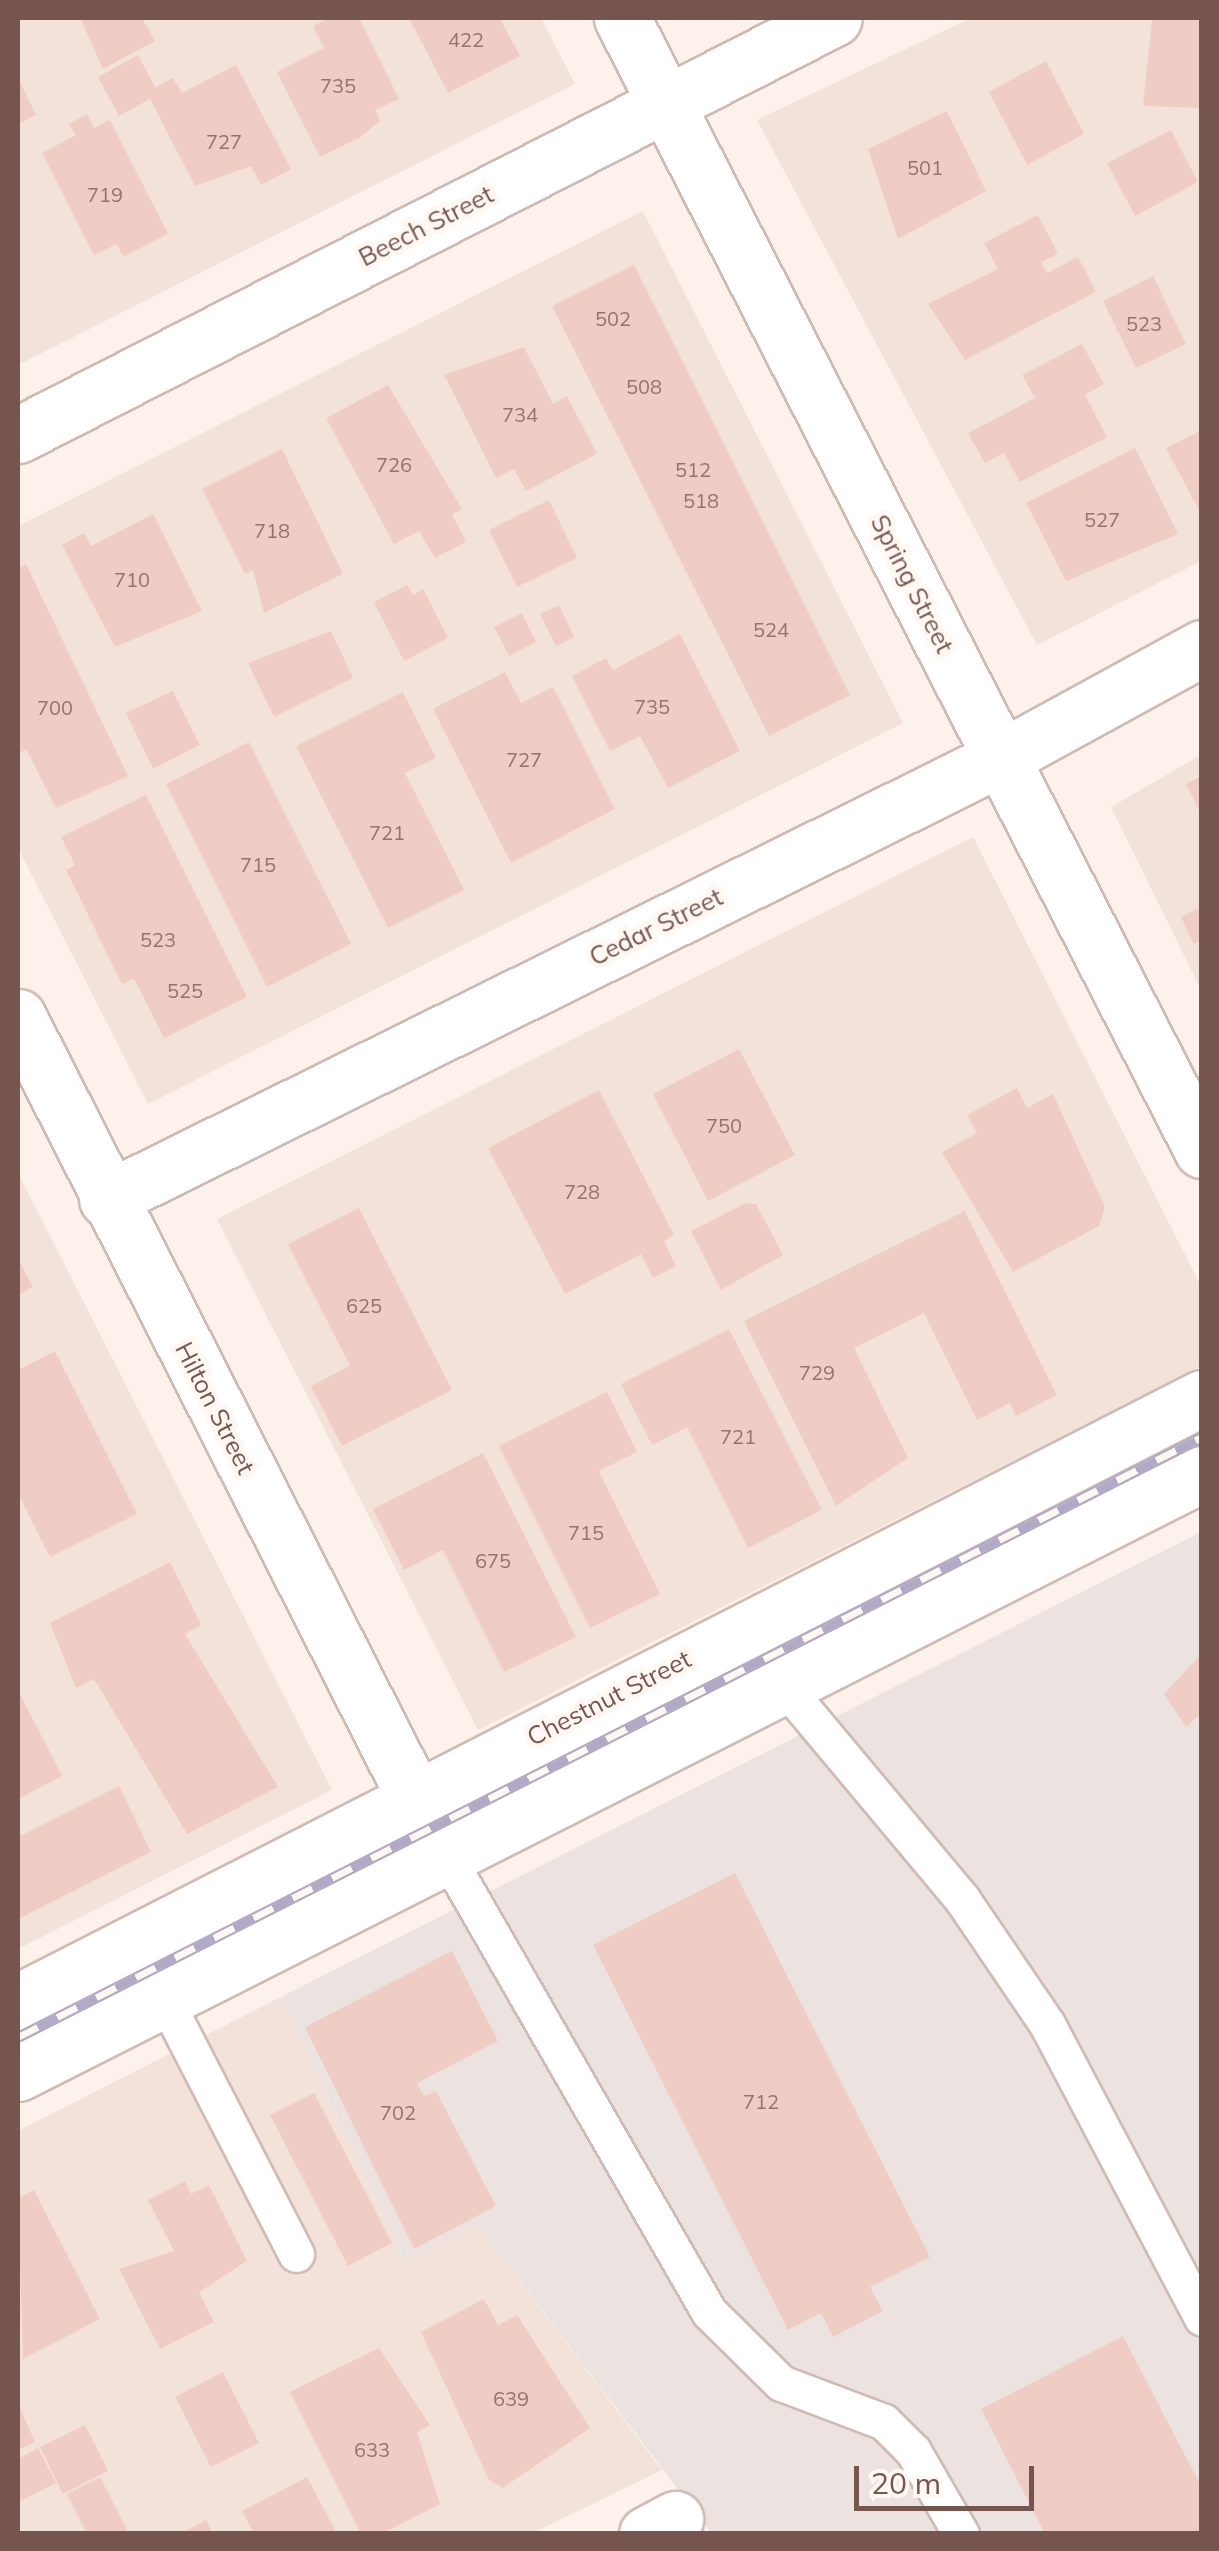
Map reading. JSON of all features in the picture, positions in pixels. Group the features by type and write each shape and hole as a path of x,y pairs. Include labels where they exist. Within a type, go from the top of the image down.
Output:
{"street":[{"name":"Spring Street","path":"622,18 1202,1150"},
{"name":"Beech Street","path":"18,435 834,18"},
{"name":"Cedar Street","path":"107,1198 1001,758 1202,648"},
{"name":"Hilton Street","path":"18,1018 415,1798"},
{"name":"Chestnut Street","path":"18,2002 1202,1398"},
{"path":"18,2072 1202,1474"}],"lane":[{"path":"784,1686 962,1898 1047,2024 1202,2318"},
{"path":"446,1855 710,2312 781,2383 884,2422 913,2451 960,2534"},
{"path":"164,1998 296,2254"}],"shaded area":[{"path":"18,18 541,18 575,84 18,365"},
{"path":"971,18 1201,18 1201,561 1037,645 757,120"},
{"path":"643,211 903,723 148,1104 18,848 18,526"},
{"path":"1201,755 1201,990 1111,807"},
{"path":"973,837 1201,1286 1201,1366 478,1730 217,1219"},
{"path":"18,1173 332,1790 18,1949"},
{"path":"1201,1532 1201,2533 711,2533 477,2224 404,2260 281,1997"},
{"path":"281,1997 404,2260 476,2223 662,2470 533,2533 18,2534 18,2131"}],"building":[{"path":"80,18 142,18 155,41 103,69"},
{"path":"329,18 359,18 399,99 375,110 380,121 359,138 320,157 277,72 324,48 313,26"},
{"path":"409,18 500,18 520,56 448,93"},
{"path":"1202,18 1202,108 1143,106 1152,20"},
{"path":"138,55 155,87 173,78 182,93 236,65 291,169 261,185 251,166 195,186 150,99 119,116 98,77"},
{"path":"1046,61 1084,134 1027,165 989,92"},
{"path":"18,78 36,115 18,124"},
{"path":"947,111 986,191 898,239 868,149"},
{"path":"87,114 94,128 110,120 168,234 123,257 117,244 94,255 42,153 76,135 69,124"},
{"path":"1171,130 1198,182 1135,216 1107,163"},
{"path":"1038,215 1058,254 1041,262 1047,273 1078,257 1096,292 965,360 928,304 998,269 984,243"},
{"path":"634,265 850,695 769,736 552,306"},
{"path":"1153,276 1186,344 1136,368 1103,301"},
{"path":"1082,344 1104,384 1085,395 1107,437 1020,482 1004,453 985,463 968,433 1035,398 1022,375"},
{"path":"524,347 553,404 567,396 597,454 526,491 514,469 496,478 444,375"},
{"path":"388,385 462,509 452,514 466,542 435,558 419,531 394,544 326,418"},
{"path":"1202,430 1202,516 1166,448"},
{"path":"1135,448 1178,534 1066,581 1026,503"},
{"path":"282,449 343,574 264,613 253,570 245,574 202,489"},
{"path":"549,500 577,558 517,587 489,530"},
{"path":"153,514 202,611 115,647 62,545 84,533 91,546"},
{"path":"26,564 128,776 56,808 26,749 18,754 18,569"},
{"path":"407,585 413,595 423,589 448,638 404,661 374,602"},
{"path":"559,605 574,637 556,646 540,614"},
{"path":"522,613 536,642 509,656 494,627"},
{"path":"331,631 353,678 274,717 248,663"},
{"path":"680,634 740,751 668,788 640,736 610,751 572,676 606,658 613,670"},
{"path":"505,672 521,703 553,687 615,809 511,863 433,709"},
{"path":"173,691 200,745 153,769 126,713"},
{"path":"403,692 436,758 405,773 464,890 388,928 296,746"},
{"path":"249,742 351,944 267,987 166,784"},
{"path":"1202,776 1202,816 1186,784"},
{"path":"146,795 247,997 164,1038 134,979 122,984 66,870 75,865 61,837"},
{"path":"1202,907 1202,940 1194,944 1181,917"},
{"path":"739,1049 795,1155 708,1201 653,1094"},
{"path":"1017,1088 1027,1108 1053,1094 1105,1207 1099,1226 1013,1272 942,1152 977,1133 967,1115"},
{"path":"599,1090 674,1235 664,1241 676,1266 653,1278 641,1254 565,1294 488,1148"},
{"path":"746,1203 756,1204 783,1255 721,1290 691,1231"},
{"path":"359,1208 452,1390 342,1446 311,1386 350,1366 288,1244"},
{"path":"965,1211 1057,1395 1016,1416 1010,1403 977,1420 924,1313 854,1348 908,1458 836,1506 744,1321"},
{"path":"18,1259 33,1287 18,1295"},
{"path":"729,1329 822,1510 748,1548 687,1427 652,1445 621,1384"},
{"path":"55,1351 137,1514 50,1557 18,1493 18,1370"},
{"path":"607,1392 637,1452 599,1471 660,1594 590,1628 499,1446"},
{"path":"483,1453 576,1637 504,1672 443,1550 404,1570 373,1509"},
{"path":"170,1562 201,1625 185,1634 278,1787 187,1834 94,1679 76,1688 50,1623"},
{"path":"1202,1653 1202,1713 1186,1727 1164,1694"},
{"path":"18,1690 62,1776 18,1799"},
{"path":"119,1786 151,1852 18,1919 18,1837"},
{"path":"735,1873 930,2257 870,2287 883,2311 833,2337 821,2313 788,2330 593,1945"},
{"path":"452,1951 498,2041 417,2083 424,2096 436,2091 496,2206 414,2249 305,2027"},
{"path":"314,2093 392,2243 348,2266 270,2115"},
{"path":"185,2181 191,2194 209,2185 247,2261 199,2292 214,2322 160,2349 119,2269 174,2251 148,2200"},
{"path":"34,2190 100,2319 23,2359 18,2198"},
{"path":"484,2299 498,2325 517,2315 590,2428 503,2488 489,2480 421,2332"},
{"path":"1123,2336 1202,2488 1202,2534 1045,2534 981,2409"},
{"path":"379,2348 430,2425 417,2432 440,2504 381,2534 361,2534 290,2392"},
{"path":"223,2372 259,2443 211,2467 175,2397"},
{"path":"18,2403 35,2442 18,2450"},
{"path":"85,2425 108,2471 63,2494 40,2447"},
{"path":"38,2448 56,2483 18,2502 18,2459"},
{"path":"100,2477 129,2534 87,2534 67,2494"},
{"path":"307,2477 337,2534 254,2534 242,2511"},
{"path":"206,2520 213,2534 180,2534"}],"railway":[{"path":"18,2037 1202,1437"}]}
